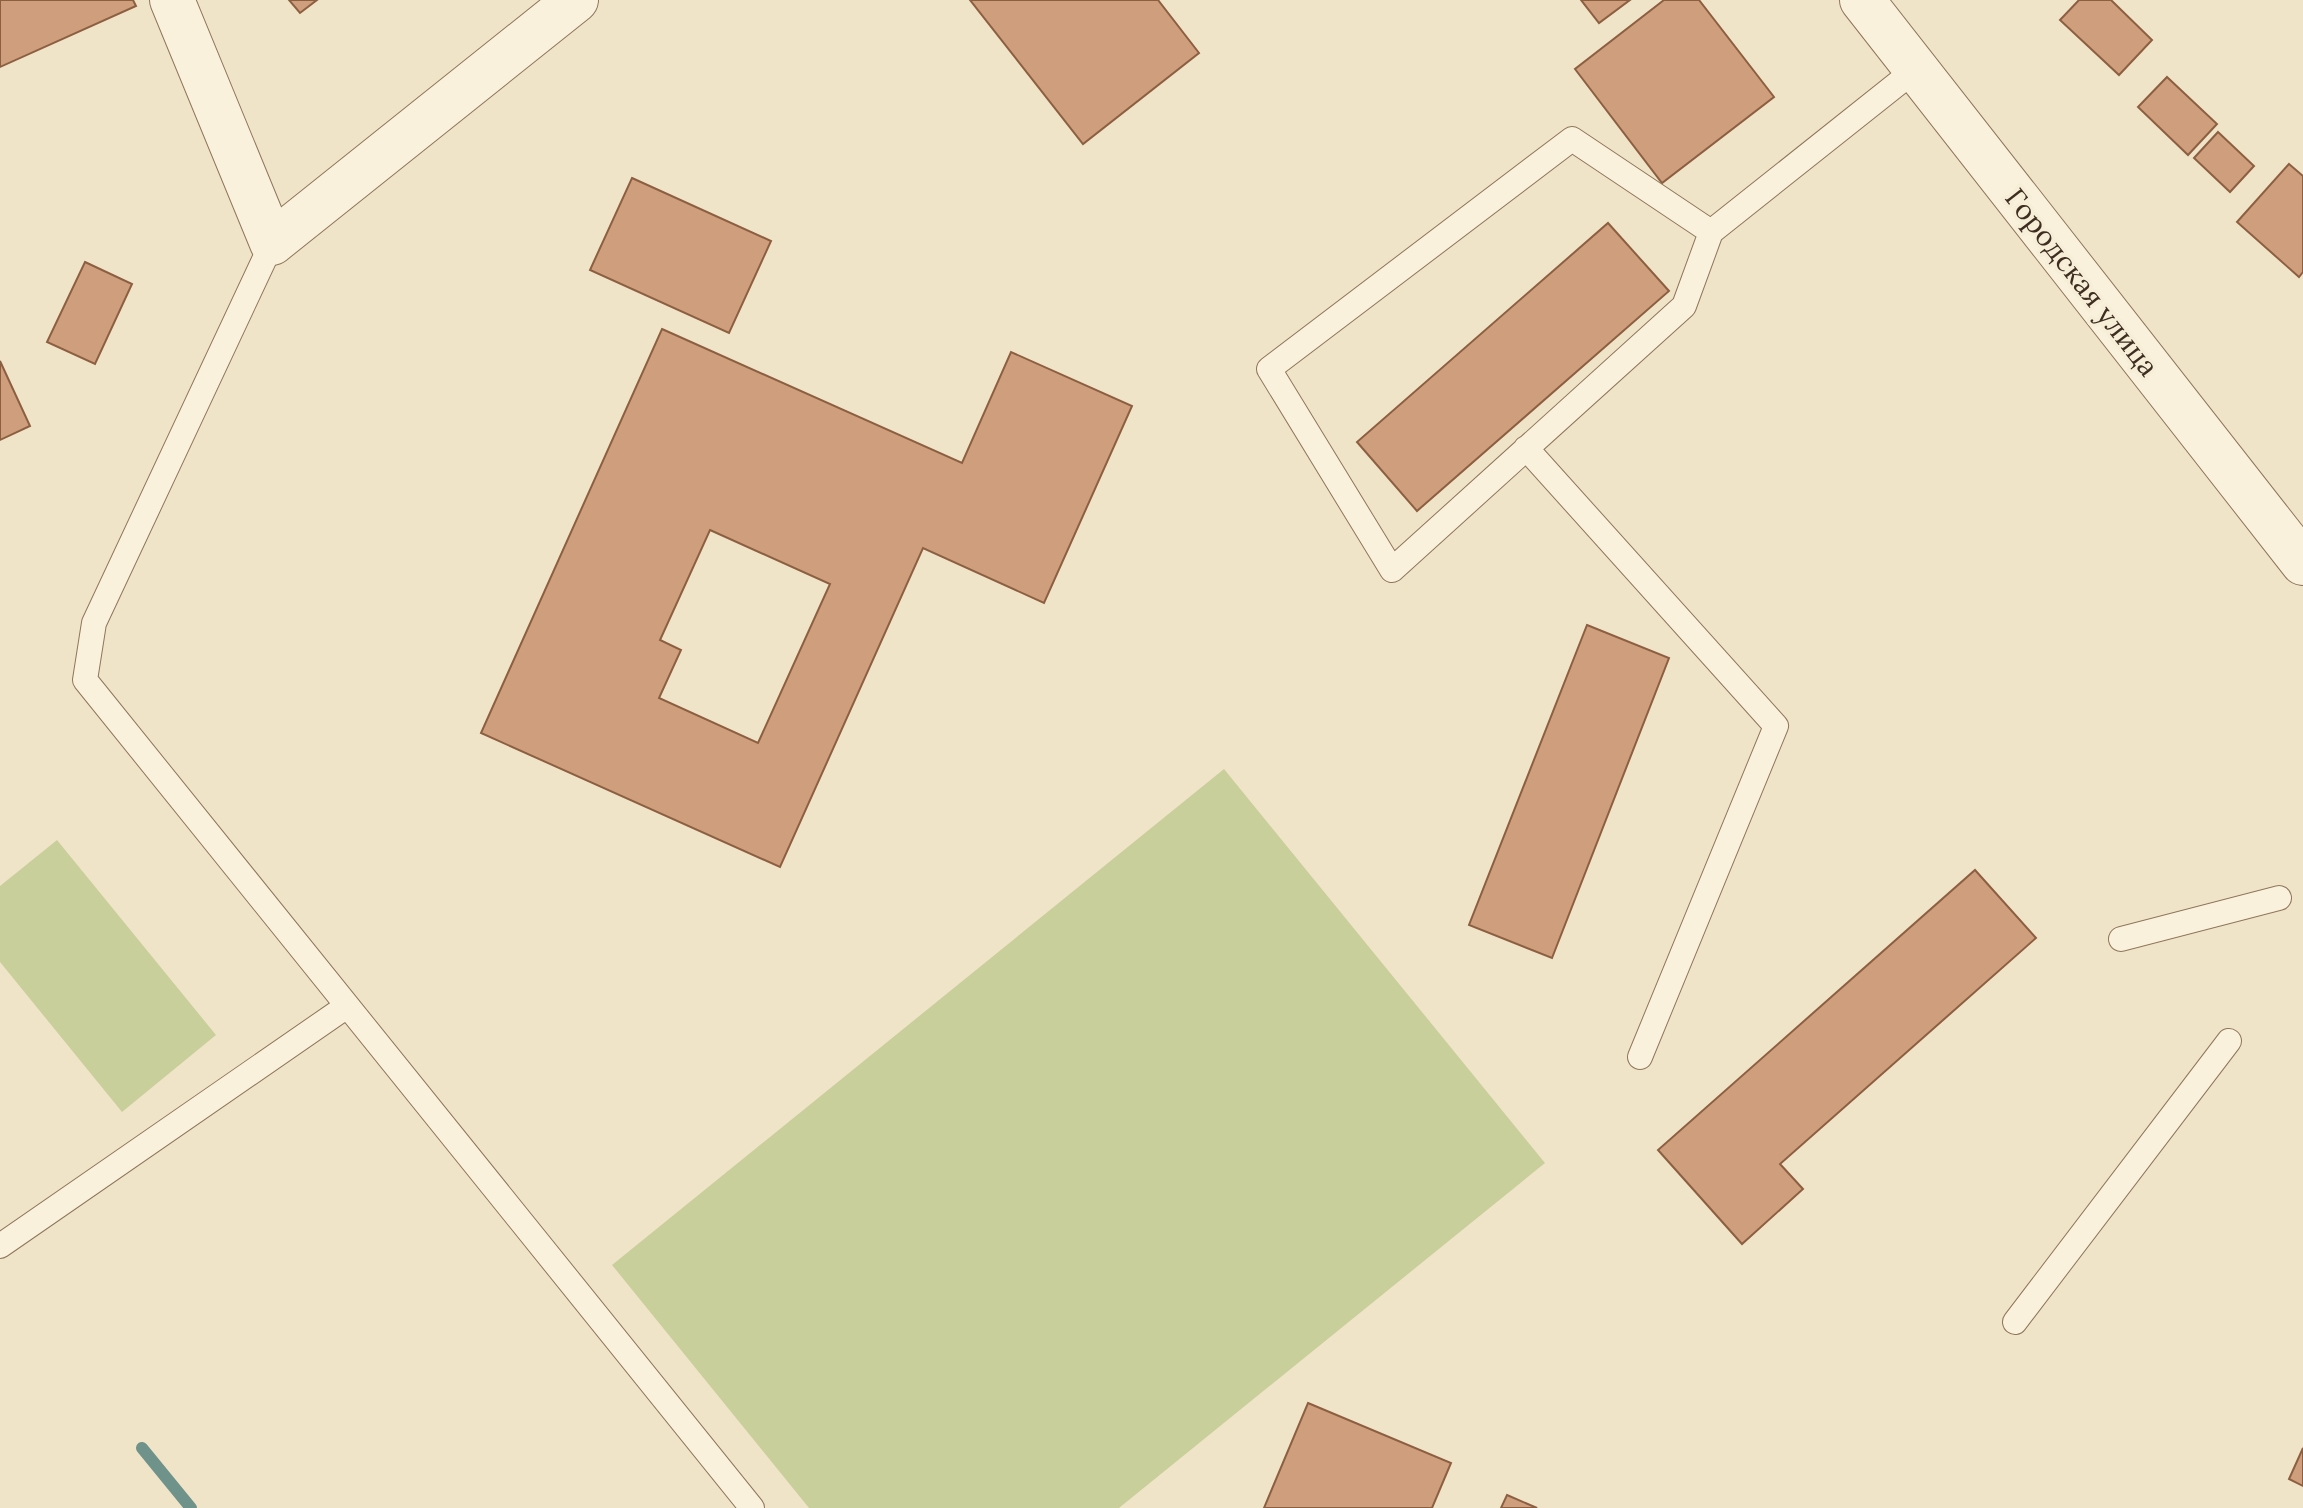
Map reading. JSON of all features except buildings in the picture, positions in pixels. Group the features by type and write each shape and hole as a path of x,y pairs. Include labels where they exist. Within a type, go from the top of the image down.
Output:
{"street":[{"path":"172,0 272,243 576,0"},
{"name":"Городская улица","path":"1862,0 2303,563"}],"lane":[{"path":"1711,232 1572,139 1269,369 1392,570 1684,306 1711,232 1916,69"},
{"path":"272,243 94,623 85,680 752,1508"},
{"path":"1526,448 1776,726 1640,1057"},
{"path":"2121,939 2279,898"},
{"path":"0,1246 347,1006"},
{"path":"2015,1322 2229,1041"}],"green space":[{"path":"1224,769 1545,1163 1119,1508 809,1508 612,1265"},
{"path":"57,840 216,1035 122,1112 0,962 0,886"}],"waterway":[{"path":"142,1448 191,1508"}]}
